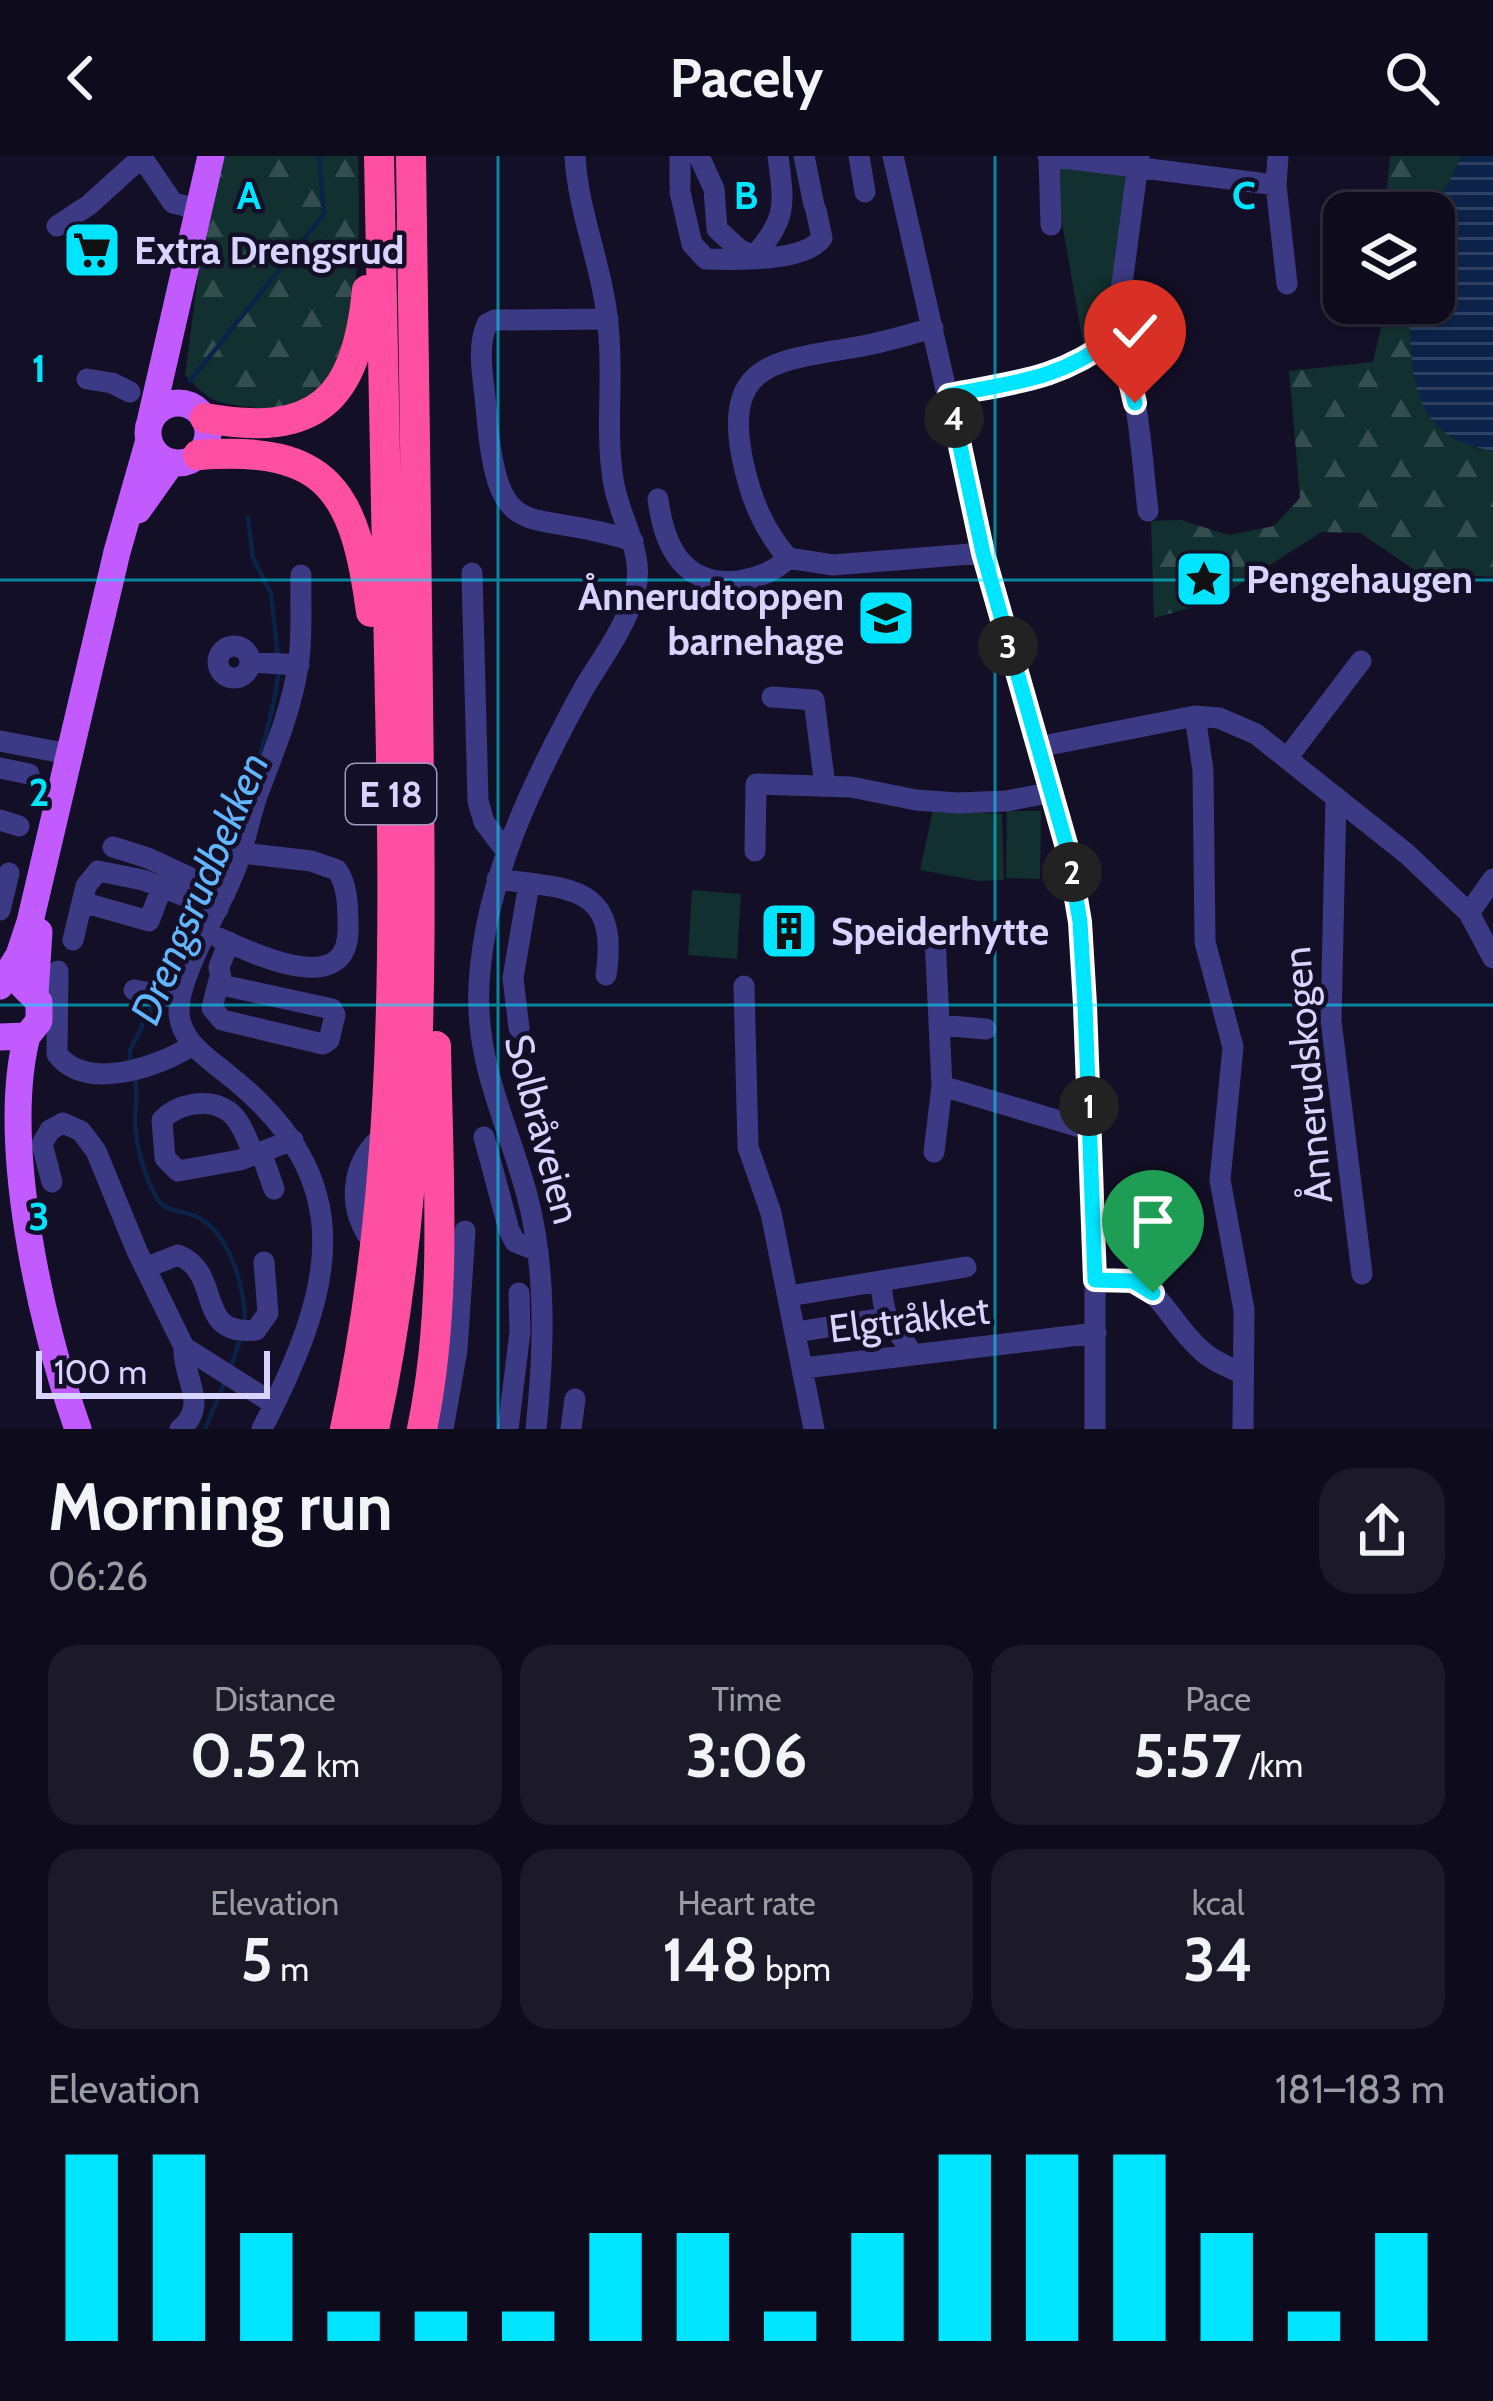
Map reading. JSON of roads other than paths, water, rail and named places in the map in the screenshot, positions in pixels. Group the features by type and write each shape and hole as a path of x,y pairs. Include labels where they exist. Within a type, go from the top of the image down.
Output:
{"highway":[{"name":"E 18","path":"374,1429 389,1349 412,1155 420,899 411,156"},
{"name":"E 18","path":"197,411 243,425 276,426 305,415 331,396 355,362 364,319 379,164"},
{"name":"E 18","path":"344,1429 376,1246 386,1133 393,900 379,164"},
{"name":"E 18","path":"185,459 262,453 298,463 324,482 352,516 368,585 376,682 390,732"},
{"name":"E 18","path":"418,668 432,724 439,1247 422,1429"}],"main road":[{"path":"0,986 19,955 30,922 211,156"},
{"path":"78,1429 27,1289 4,1174 3,1093 13,1037 34,1030 41,1012 34,994 37,943 130,532 148,491 208,438 197,411 179,392 169,334"},
{"path":"150,429 168,404 197,411"},
{"path":"150,429 162,458 185,459"},
{"path":"0,986 18,984 34,994"},
{"path":"10,1285 61,1429"}],"street":[{"name":"Solbråveien","path":"536,1429 543,1336 538,1251 526,1191 489,1083 480,1038 482,952 506,851 631,604 638,564 612,475 607,313 575,156"},
{"path":"680,156 680,189 692,244 706,259 778,257 815,248 823,238 803,156"},
{"path":"699,156 713,189 717,229 754,256"},
{"path":"754,256 775,232 784,210 778,156"},
{"path":"859,156 866,192"},
{"path":"893,156 933,328 934,372 949,395 983,553 1068,851 1080,922 1095,1280 1095,1429"},
{"path":"1278,156 1276,185 1287,284"},
{"path":"57,226 89,205 142,157 173,203 199,209"},
{"path":"1051,225 1049,158 1139,161 1276,185"},
{"path":"1139,161 1114,338 1125,360 1135,403 1148,512"},
{"path":"607,313 487,324 481,344 490,454 498,487 516,512 533,522 633,541"},
{"path":"933,328 870,345 781,360 762,369 748,384 737,412 746,475 757,513 788,558 832,566 983,553"},
{"path":"949,395 1059,371 1083,361 1114,338"},
{"path":"87,380 112,383 130,392"},
{"path":"658,499 669,548 695,576 716,582 744,580 778,569 788,558"},
{"path":"472,573 478,801 484,822 506,851"},
{"path":"262,1429 301,1350 321,1264 318,1197 293,1140 255,1096 193,1045 181,1025 180,998 242,853 257,797 278,747 298,665 301,575"},
{"path":"1288,757 1361,661"},
{"path":"251,662 298,665"},
{"path":"772,697 814,700 825,786"},
{"path":"1038,747 1196,716 1239,725 1288,757 1420,865 1469,913 1493,958"},
{"path":"1196,716 1203,770 1205,942 1233,1047 1220,1180 1244,1310 1243,1429"},
{"path":"0,741 69,754"},
{"path":"0,768 29,774"},
{"path":"755,851 756,784 825,786 958,803 1053,792"},
{"name":"Ånnerudskogen","path":"1336,797 1331,1021 1362,1274"},
{"path":"112,847 148,858 221,901"},
{"path":"208,932 283,962 318,969 343,953 349,933 346,896 337,870 311,861 242,853"},
{"path":"73,940 86,886 98,871 221,901"},
{"path":"497,879 551,883 590,899 606,923 610,948 606,975"},
{"path":"1469,913 1493,879"},
{"path":"519,1028 512,978 529,884"},
{"path":"82,902 148,921 162,887"},
{"path":"934,937 942,1086 934,1152"},
{"path":"219,980 227,987 332,1009 329,1040 323,1044 222,1020 212,1008 219,968 229,942"},
{"path":"58,971 61,1060 80,1070 133,1071 166,1063 193,1045"},
{"name":"Elgtråkket","path":"744,986 748,1147 771,1213 804,1368 1096,1333"},
{"path":"134,990 180,998"},
{"path":"939,1025 986,1029"},
{"path":"942,1086 1090,1130"},
{"path":"52,1182 42,1144 50,1130 63,1124 81,1131 96,1151 145,1268 192,1352 274,1404"},
{"path":"484,1137 509,1230 515,1242 538,1251"},
{"path":"274,1189 258,1153 293,1140"},
{"path":"443,1429 457,1350 465,1232"},
{"path":"145,1268 178,1256 190,1260 202,1276 215,1316 226,1328 242,1332 256,1330 268,1313 264,1262"},
{"name":"Elgtråkket","path":"789,1295 966,1267"},
{"path":"1095,1280 1133,1281 1153,1293 1202,1353 1243,1374"},
{"path":"881,1283 884,1318 912,1355"},
{"path":"508,1429 520,1332 519,1293"},
{"path":"796,1332 884,1318"},
{"path":"180,1429 196,1405 183,1361 192,1352"},
{"path":"804,1368 814,1429"},
{"path":"571,1429 575,1399"}],"water":[{"path":"1462,156 1493,156 1493,451 1446,433 1432,419 1416,383 1410,324 1455,324 1455,192 1444,192"}],"waterway":[{"name":"Drengsrudbekken","path":"190,381 324,214 319,156"},
{"name":"Drengsrudbekken","path":"248,518 253,558 271,593 278,657"},
{"name":"Drengsrudbekken","path":"212,880 262,749 279,668"},
{"name":"Drengsrudbekken","path":"161,988 199,906"},
{"name":"Drengsrudbekken","path":"130,1065 130,1050 156,999"},
{"name":"Drengsrudbekken","path":"134,1076 137,1141 151,1187 163,1205 195,1216 218,1234 238,1278 245,1323"},
{"name":"Drengsrudbekken","path":"230,1369 242,1334"},
{"name":"Drengsrudbekken","path":"205,1429 226,1379"}],"place":[{"name":"Extra Drengsrud","path":"92,250"},
{"name":"Pengehaugen","path":"1204,579"},
{"name":"Ånnerudtoppen barnehage","path":"886,618"},
{"name":"Speiderhytte","path":"789,931"}]}
